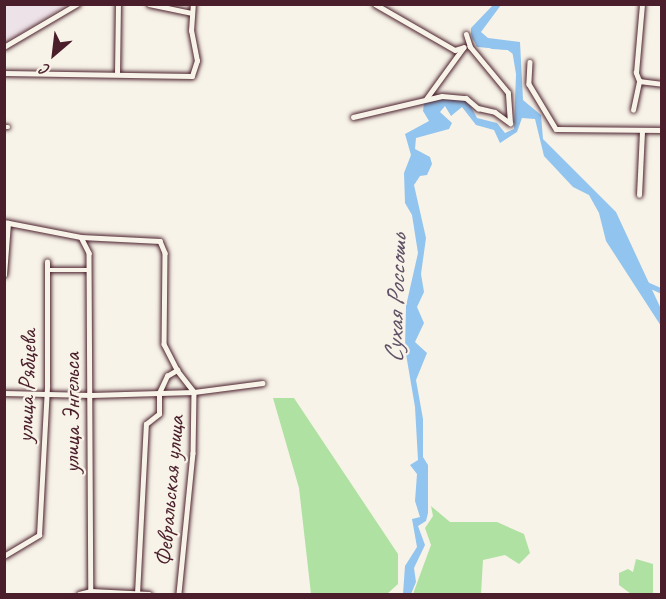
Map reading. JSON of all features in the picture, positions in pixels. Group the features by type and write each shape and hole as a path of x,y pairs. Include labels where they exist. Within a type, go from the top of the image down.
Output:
{"street":[{"path":"4,47 77,4"},
{"path":"117,74 118,4"},
{"path":"149,4 192,13"},
{"path":"4,74 192,76 197,61 193,4"},
{"path":"375,4 455,50 464,47 424,101"},
{"path":"633,110 639,81 636,73 642,4"},
{"path":"353,117 441,96 466,98 478,108 495,112 510,123 508,93 470,47 466,35"},
{"path":"530,62 529,84 552,127 611,132 662,130"},
{"path":"639,81 662,84"},
{"path":"639,195 642,132"},
{"path":"4,275 6,222"},
{"name":"Февральская улица","path":"6,222 81,237 116,241 156,239 163,245 167,291 165,344 177,370 194,392 194,430 179,594"},
{"name":"улица Энгельса","path":"81,237 88,244 92,592"},
{"name":"улица Рябцева","path":"4,556 39,535 46,394 47,262"},
{"path":"47,270 88,270"},
{"path":"137,594 146,424 159,414 159,393 167,376 177,370"},
{"name":"Февральская улица","path":"194,392 262,383"},
{"path":"4,393 90,395 194,392"},
{"path":"79,594 92,592 149,594"}],"shaded area":[{"path":"5,4 67,4 67,5 5,43"}],"green space":[{"path":"273,398 294,398 398,554 398,584 387,594 311,594 299,488"},
{"path":"431,506 450,522 497,522 524,534 530,553 519,564 505,555 483,560 481,594 413,594 431,545 425,528 433,516"},
{"path":"636,559 653,564 653,594 631,594 619,585 619,573 628,569 633,572"}],"water":[{"path":"493,5 501,5 481,32 488,38 520,42 523,100 541,115 543,139 616,212 661,309 661,326 606,241 599,213 589,195 573,187 544,156 535,119 522,118 517,132 500,143 494,130 476,125 462,107 451,116 445,106 440,112 452,123 449,129 416,138 415,149 430,157 432,164 427,175 420,176 414,185 426,238 421,274 424,292 417,307 424,323 415,342 427,353 416,380 423,419 423,457 428,465 428,513 426,521 418,526 425,545 414,568 416,582 411,594 403,594 405,566 417,547 412,519 420,517 415,501 417,474 410,465 418,460 415,407 405,348 406,306 418,253 412,215 405,203 404,173 411,155 405,134 429,121 423,111 424,103 447,97 468,101 477,118 497,123 505,133 514,129 516,74 512,50 492,49 473,40 471,34 471,28"}],"waterway":[{"path":"474,36 478,44 508,47 516,53"},
{"path":"644,283 662,291"}],"water label":[{"name":"Сухая Россошь","path":"396,299"}]}
